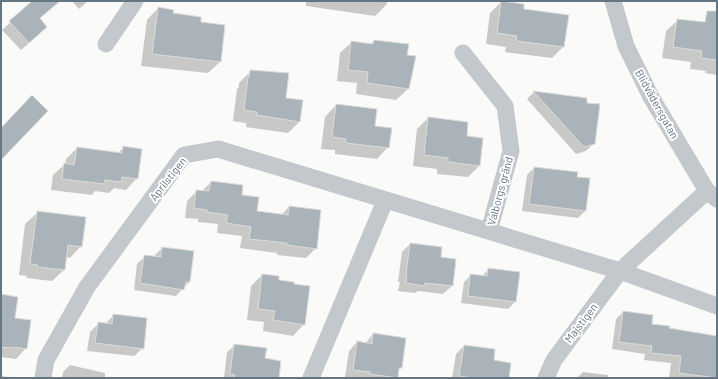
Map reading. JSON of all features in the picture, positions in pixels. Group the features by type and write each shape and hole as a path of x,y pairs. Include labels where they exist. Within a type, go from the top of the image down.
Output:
{"street":[{"path":"106,44 135,1"},
{"name":"Blidvädersgatan","path":"613,1 626,46 651,98 712,195"},
{"name":"Valborgs gränd","path":"464,53 505,106 506,113 511,151 489,231 620,271"},
{"name":"Aprilstigen","path":"43,378 46,360 87,287 184,155 218,149 385,201 489,231"},
{"name":"Majstigen","path":"546,378 554,360 620,271 712,195"},
{"path":"311,378 385,201"},
{"path":"620,271 717,306"}],"building":[{"path":"33,1 60,1 40,18 47,27 29,43 9,21"},
{"path":"501,1 524,4 524,9 569,15 564,47 516,41 517,36 497,33"},
{"path":"158,7 174,10 173,13 201,17 201,22 225,25 221,62 152,54"},
{"path":"707,11 717,11 717,60 701,58 702,51 673,47 677,19 705,22"},
{"path":"374,40 409,44 407,55 416,56 409,89 367,83 368,72 348,70 351,41 373,44"},
{"path":"250,70 289,73 286,98 303,100 300,122 257,115 257,112 244,110"},
{"path":"533,91 587,98 587,103 600,104 595,144 584,147"},
{"path":"32,95 48,111 1,160 1,128"},
{"path":"336,104 377,109 375,126 392,128 389,148 346,143 346,139 332,137"},
{"path":"428,117 468,122 467,136 483,138 480,166 448,162 448,158 424,155"},
{"path":"123,146 142,149 138,179 122,177 121,182 105,180 104,184 62,179 64,163 74,165 77,147 122,153"},
{"path":"534,167 578,172 577,177 590,178 586,211 529,204"},
{"path":"211,181 243,185 242,195 259,197 257,211 288,215 289,206 321,210 317,249 286,245 287,243 249,239 251,227 226,223 228,215 207,212 207,210 194,208 196,190 209,191"},
{"path":"37,211 86,217 82,247 68,245 65,270 37,267 38,265 30,264"},
{"path":"410,243 442,247 441,257 456,259 453,286 425,283 424,286 406,283"},
{"path":"162,247 194,251 190,282 186,282 184,290 140,283 144,255 161,257"},
{"path":"488,268 520,272 516,302 468,296 470,274 487,276"},
{"path":"262,274 279,276 279,280 310,286 305,325 273,320 275,311 258,309"},
{"path":"1,294 18,297 15,318 31,320 27,349 1,347"},
{"path":"623,311 653,315 652,324 670,326 669,328 717,336 717,378 679,373 681,356 651,353 652,346 619,342"},
{"path":"113,314 147,318 144,349 95,343 98,322 112,324"},
{"path":"373,333 406,338 402,368 399,368 398,378 353,370 357,341 372,344"},
{"path":"234,344 267,348 265,358 281,361 279,378 234,378 235,375 230,374"},
{"path":"464,345 495,349 494,360 511,363 509,378 474,378 459,376"}]}
